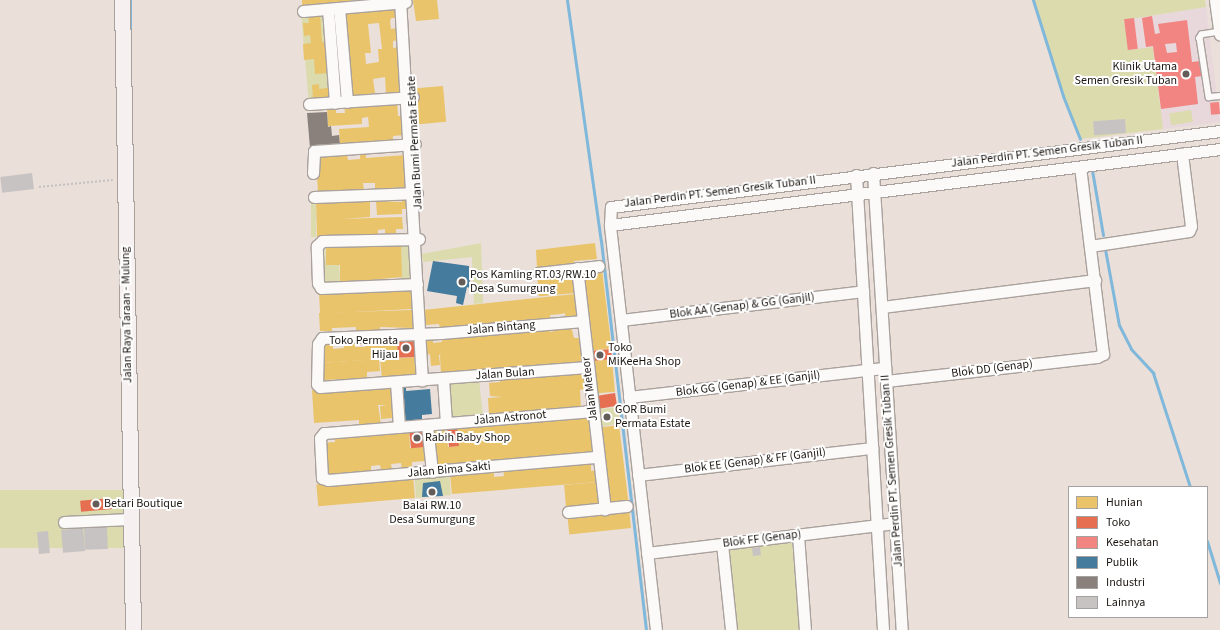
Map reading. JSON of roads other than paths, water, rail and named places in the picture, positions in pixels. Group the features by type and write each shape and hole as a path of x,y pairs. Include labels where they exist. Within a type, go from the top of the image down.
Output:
{"street":[{"name":"Jalan Raya Taraan - Mulung","path":"122,0 132,630"},
{"path":"1215,0 1220,33"},
{"path":"303,11 403,1"},
{"name":"Jalan Bumi Permata Estate","path":"403,1 410,97 422,380"},
{"path":"334,8 347,102"},
{"path":"334,8 335,103"},
{"path":"309,104 410,97"},
{"name":"Jalan Perdin PT. Semen Gresik Tuban II","path":"1220,131 613,206 609,210 610,225 1220,149"},
{"path":"1146,140 1149,158"},
{"path":"314,173 314,151 412,144"},
{"path":"1036,153 1038,172"},
{"path":"1090,246 1190,230 1182,154"},
{"path":"882,307 1095,280 1080,167"},
{"name":"Jalan Perdin PT. Semen Gresik Tuban II","path":"873,173 902,630"},
{"name":"Jalan Perdin PT. Semen Gresik Tuban II","path":"856,175 883,630"},
{"path":"723,192 725,211"},
{"path":"314,197 414,193"},
{"path":"610,225 656,630"},
{"path":"416,239 320,242 317,246 317,264 318,283 321,288 417,284"},
{"path":"538,272 599,266"},
{"name":"Jalan Meteor","path":"577,268 587,367 605,509"},
{"name":"Blok DD (Genap)","path":"886,381 1102,356 1104,350 1095,280"},
{"name":"Blok AA (Genap) & GG (Ganjil)","path":"621,320 863,291"},
{"name":"Jalan Bintang","path":"317,361 318,341 322,338 420,333 583,321"},
{"name":"Jalan Bulan","path":"317,361 317,384 320,387 587,367"},
{"name":"Blok GG (Genap) & EE (Ganjil)","path":"630,398 885,368"},
{"path":"443,378 446,424"},
{"path":"396,382 399,427"},
{"name":"Jalan Astronot","path":"321,457 320,438 323,433 593,411"},
{"path":"427,425 432,472"},
{"name":"Blok EE (Genap) & FF (Ganjil)","path":"638,475 872,448"},
{"name":"Jalan Bima Sakti","path":"321,457 322,478 326,480 598,458"},
{"path":"568,512 627,506"},
{"path":"64,522 130,519"},
{"name":"Blok FF (Genap)","path":"647,553 895,523"},
{"path":"798,535 806,630"},
{"path":"722,544 731,630"}],"lane":[{"path":"1220,33 1202,35 1200,38 1209,95 1211,98 1220,96"}],"waterway":[{"path":"130,0 130,58"},
{"path":"567,0 601,241 646,630"},
{"path":"1033,0 1063,96 1080,139"},
{"path":"1092,170 1103,235"},
{"path":"1105,249 1119,325 1131,349 1153,373 1190,486"},
{"path":"1208,544 1220,583"}],"place":[{"name":"Klinik Utama Semen Gresik Tuban","path":"1186,74"},
{"name":"Pos Kamling RT.03/RW.10 Desa Sumurgung","path":"462,282"},
{"name":"Toko Permata Hijau","path":"406,348"},
{"name":"Toko MiKeeHa Shop","path":"600,355"},
{"name":"GOR Bumi Permata Estate","path":"607,417"},
{"name":"Rabih Baby Shop","path":"417,438"},
{"name":"Balai RW.10 Desa Sumurgung","path":"432,492"},
{"name":"Betari Boutique","path":"96,504"}]}
